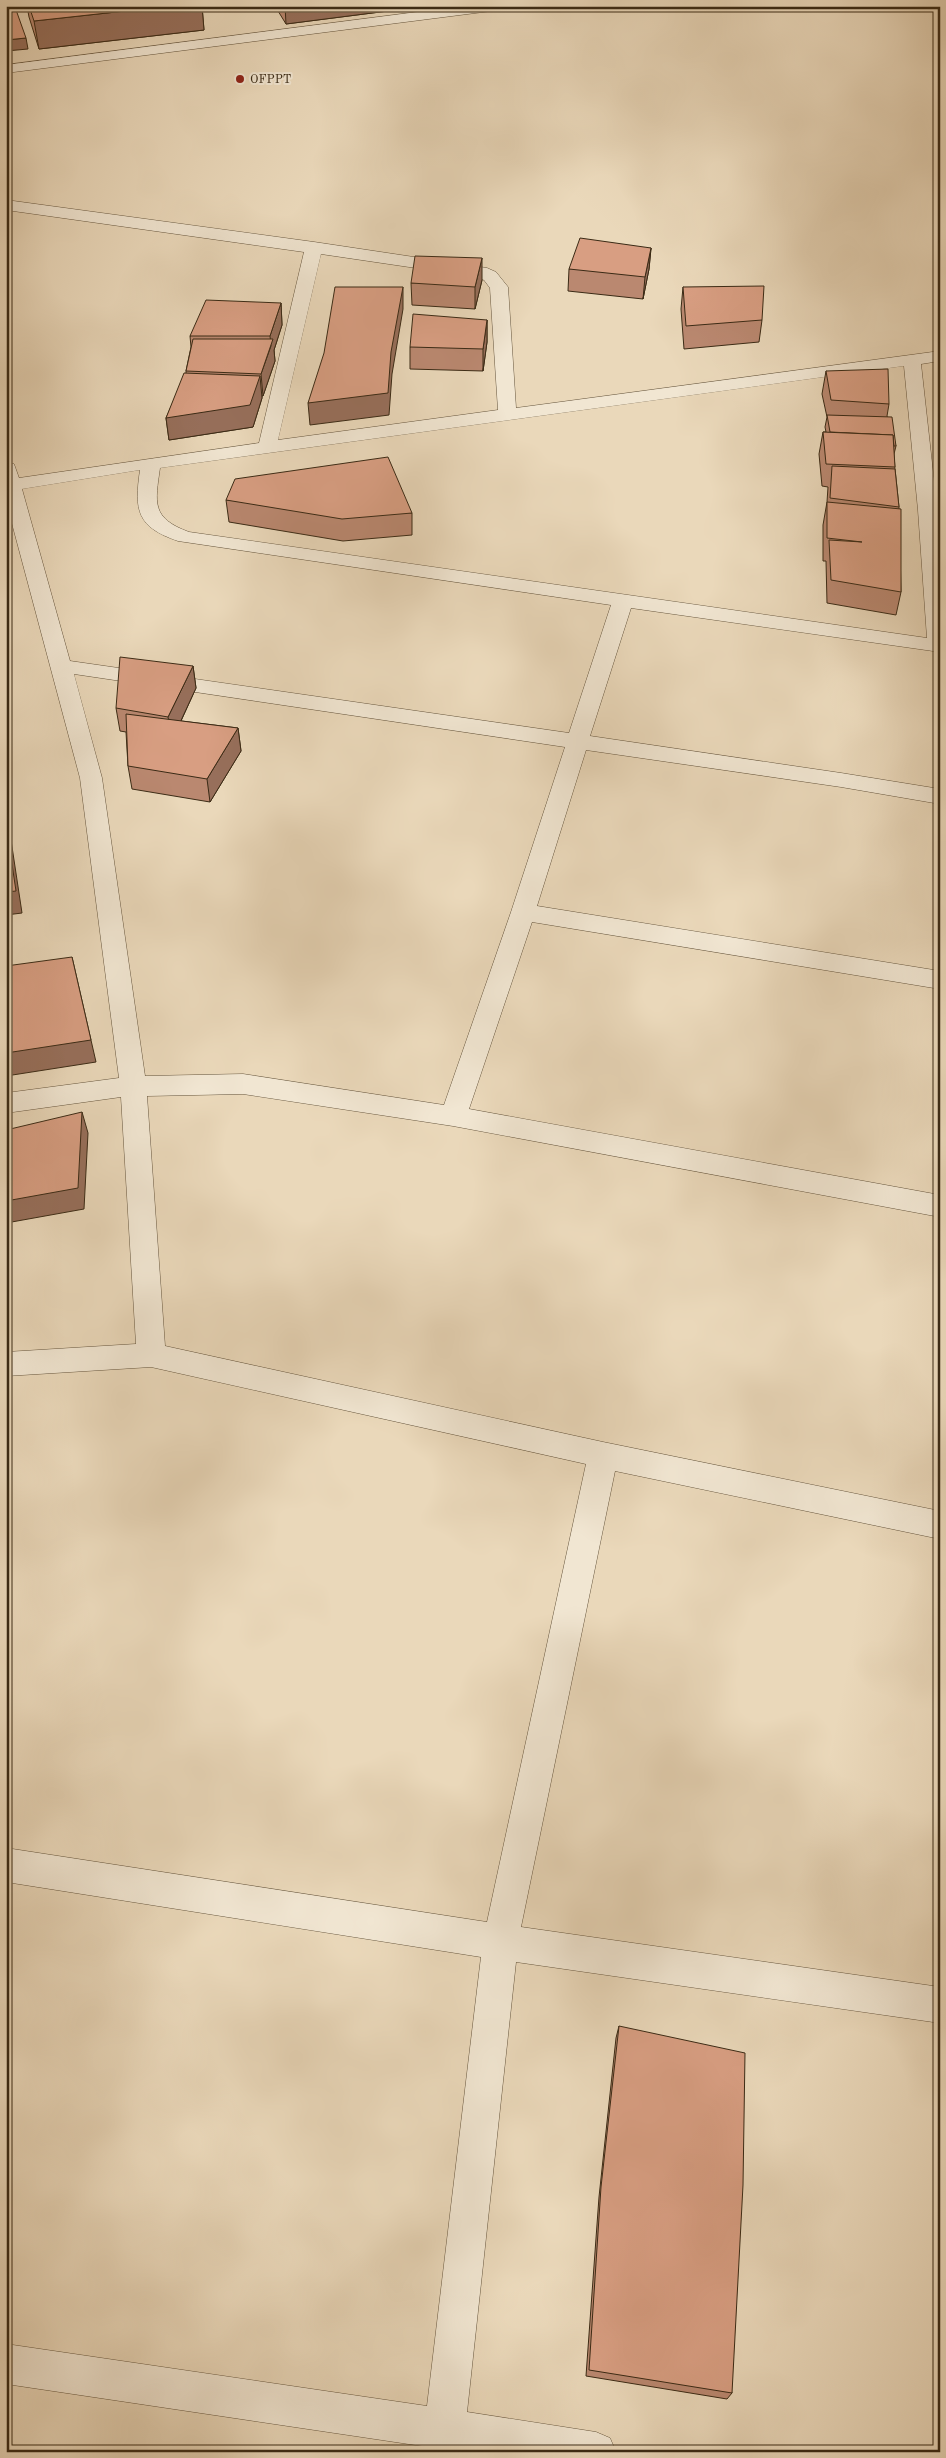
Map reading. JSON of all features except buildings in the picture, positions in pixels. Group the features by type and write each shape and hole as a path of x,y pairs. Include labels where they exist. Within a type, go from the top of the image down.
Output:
{"street":[{"path":"6,69 499,6"},
{"path":"6,206 314,247 481,272 496,281 499,287 507,414"},
{"path":"267,448 314,247"},
{"path":"151,1355 133,1086 90,778 61,666 8,479 267,448 940,356"},
{"path":"151,463 146,503 152,520 164,530 186,537 939,646 934,511 925,404 912,360"},
{"path":"453,1116 523,912 623,599"},
{"path":"61,666 841,780 940,797"},
{"path":"523,912 940,980"},
{"path":"6,1103 133,1086 243,1084 453,1116 940,1206"},
{"path":"6,1364 151,1355 603,1455 940,1525"},
{"path":"443,2441 500,1942 603,1455"},
{"path":"6,1865 500,1942 940,2005"},
{"path":"6,2364 443,2441 596,2452"}],"place":[{"name":"OFPPT","path":"240,79"}]}
